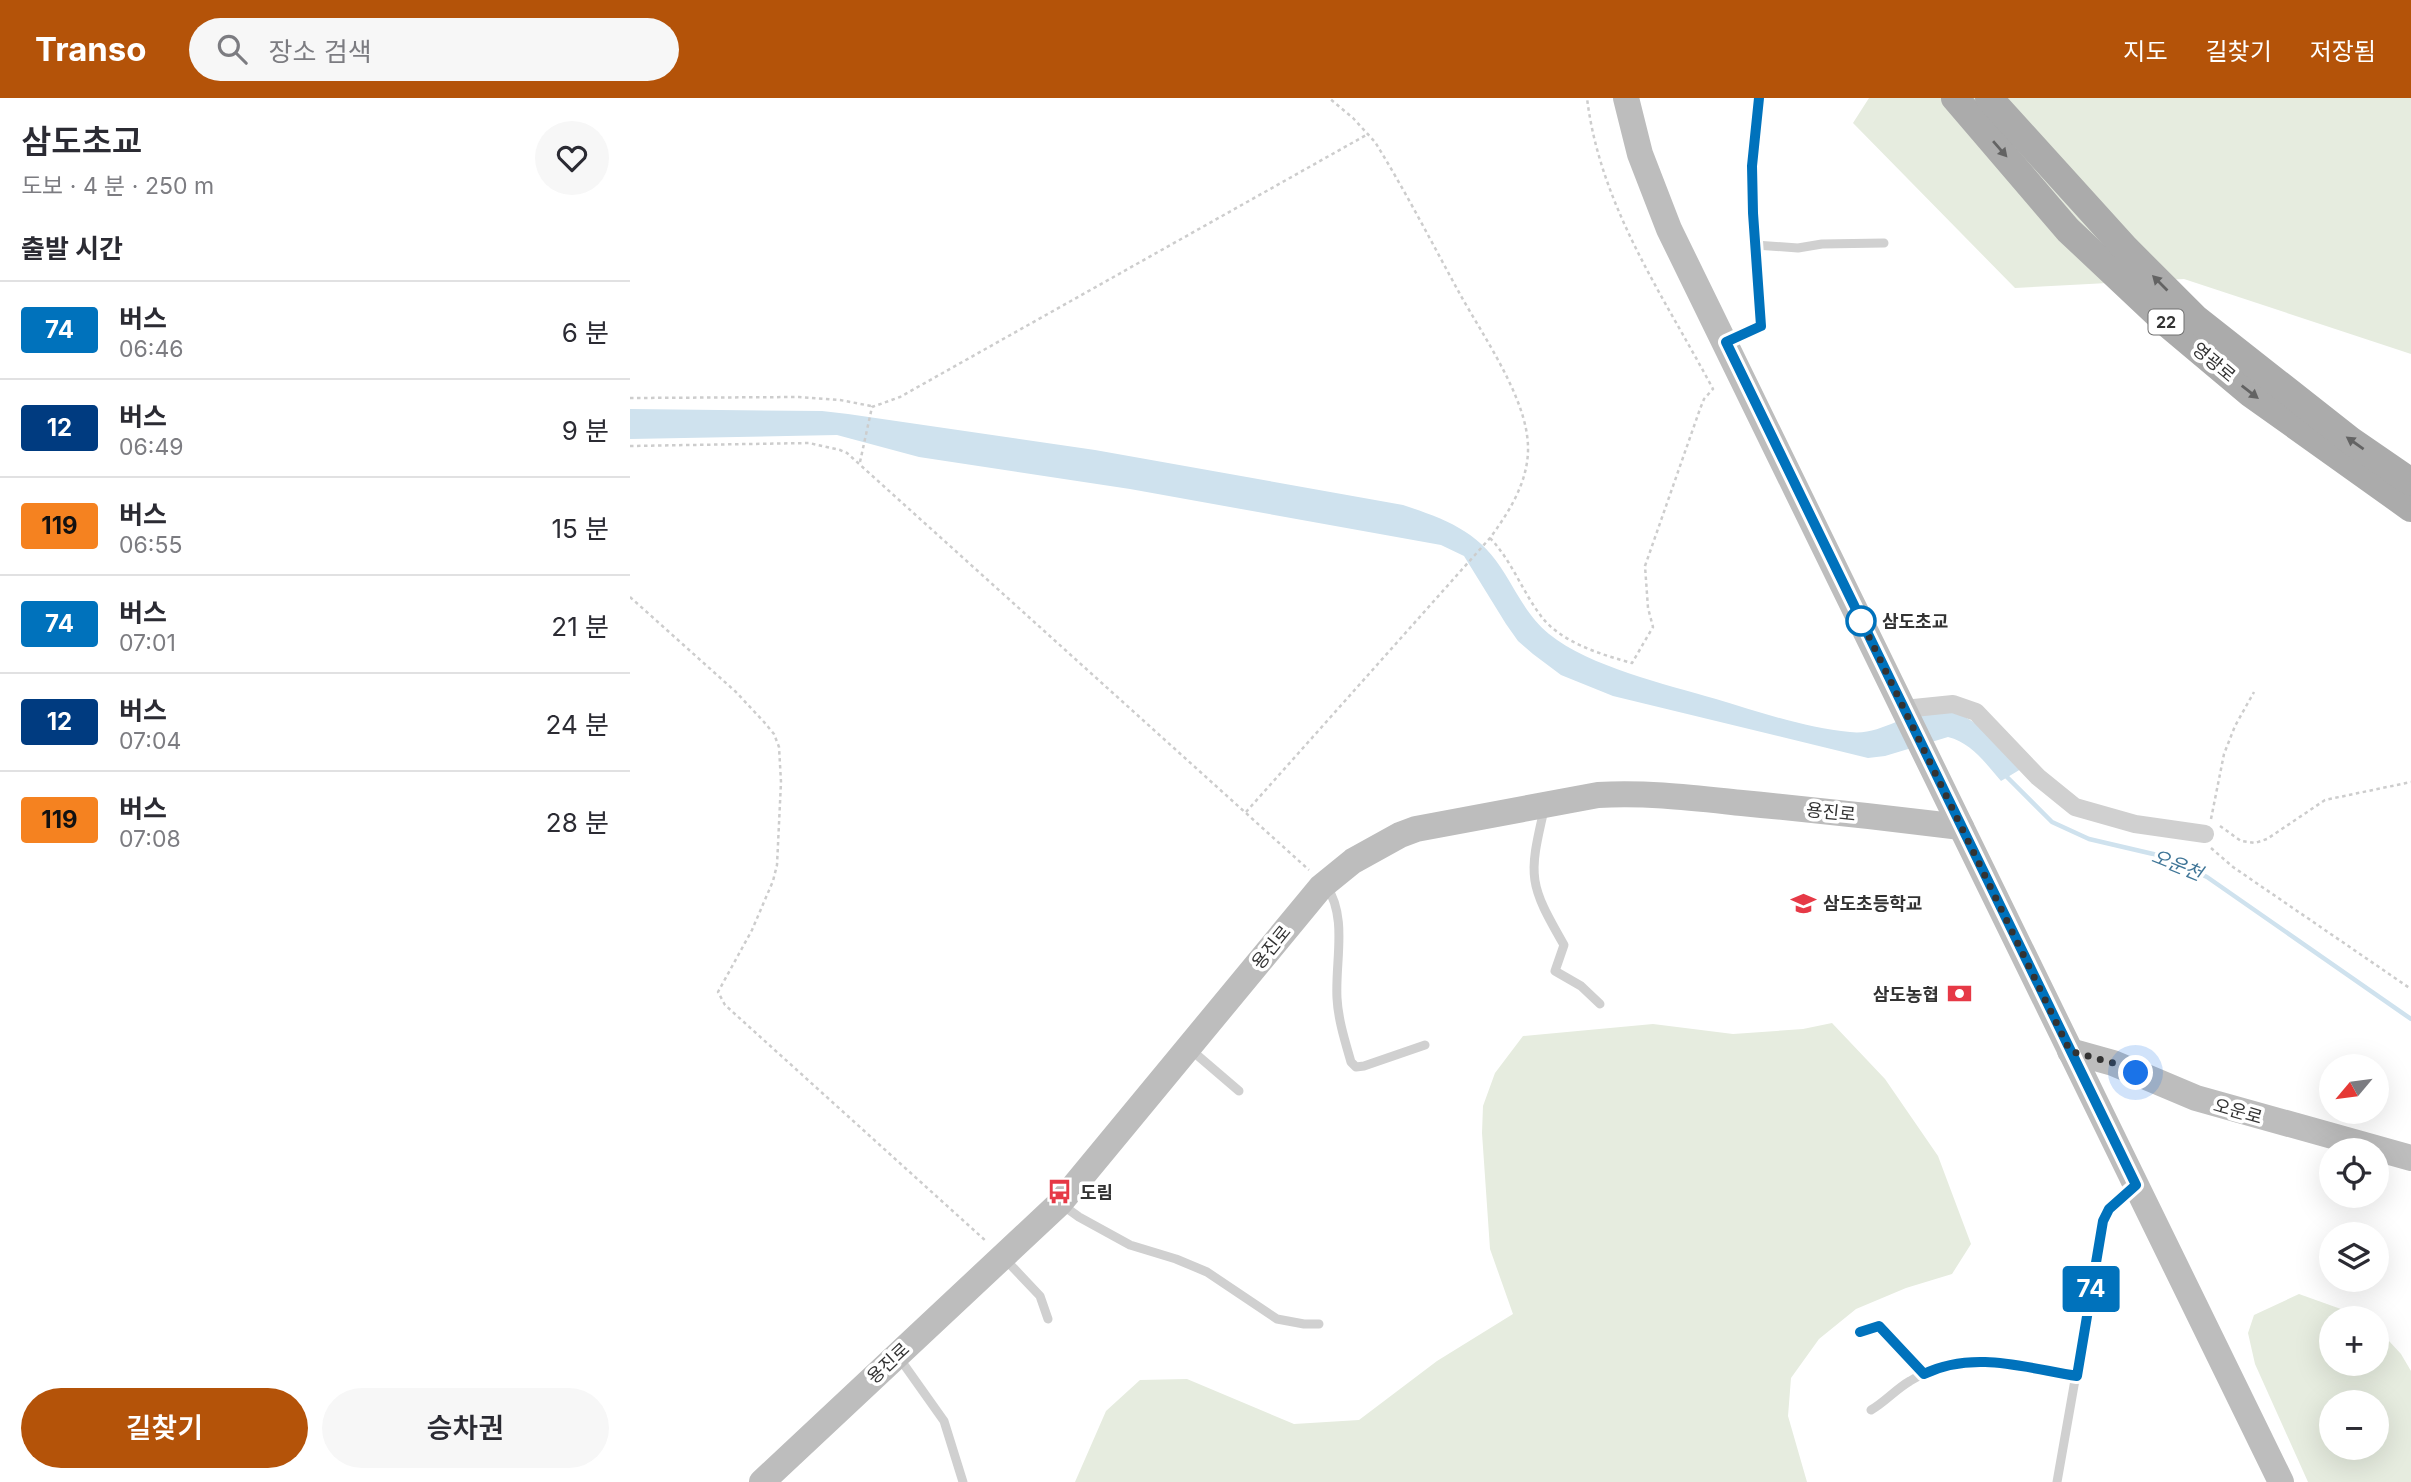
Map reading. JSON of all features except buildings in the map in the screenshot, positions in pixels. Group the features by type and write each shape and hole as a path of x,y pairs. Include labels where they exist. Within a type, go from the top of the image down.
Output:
{"main road":[{"path":"1626,98 1636,141 1669,229 2281,1482"},
{"name":"영광로","path":"1955,98 2068,230 2169,324 2250,393 2411,508"},
{"name":"영광로","path":"1989,98 2125,248 2195,318 2350,440 2411,482"},
{"name":"용진로","path":"764,1480 1060,1203 1325,884 1353,861 1399,835 1416,829 1598,795 1659,795 1961,827"},
{"name":"오운로","path":"2070,1051 2113,1063 2196,1098 2411,1157"}],"street":[{"path":"1904,709 1953,704 1976,712 2038,777 2075,807 2136,824 2208,827"}],"lane":[{"path":"1726,342 1761,326 1752,166 1759,98"},
{"path":"1755,245 1798,248 1822,244 1884,243"},
{"path":"1546,805 1533,874 1540,905 1564,945 1555,971 1581,986 1600,1004"},
{"path":"1325,884 1336,906 1338,1012 1351,1062 1356,1067 1364,1066 1425,1045"},
{"path":"1188,1048 1240,1091"},
{"path":"2057,1482 2103,1221 2109,1209 2136,1185"},
{"path":"1060,1203 1079,1217 1130,1245 1207,1272 1277,1319 1319,1324"},
{"path":"1003,1257 1040,1296 1048,1319"},
{"path":"1860,1332 1879,1326 1924,1374"},
{"path":"897,1355 944,1421 963,1482"},
{"path":"1871,1410 1911,1380 1941,1366 1972,1360 2077,1376"}],"path":[{"path":"1246,812 1487,542 1508,513 1521,487 1527,459 1525,425 1515,397 1492,351 1383,156 1368,134 1329,98"},
{"path":"1490,538 1512,568 1541,617 1551,627 1577,642 1613,658 1632,663 1653,627 1647,608 1645,583 1649,550 1700,409 1713,389 1649,278 1618,209 1596,145 1587,98"},
{"path":"630,398 799,397 840,400 872,407 900,397 1368,134"},
{"path":"860,464 872,407"},
{"path":"630,446 809,443 840,450 860,464 1325,884"},
{"path":"630,597 752,708 774,734 779,747 781,782 774,881 752,930 718,992 725,1005 1003,1257"},
{"path":"2254,692 2235,726 2224,754 2208,827 2211,848 2233,867 2411,989"},
{"path":"2208,827 2241,841 2255,843 2267,839 2325,800 2411,782"}],"shaded area":[{"path":"1869,98 2411,98 2411,354 2184,279 2015,288 1853,123"},
{"path":"1832,1023 1885,1079 1938,1156 1971,1244 1952,1274 1906,1288 1856,1309 1819,1339 1791,1378 1788,1416 1807,1482 1075,1482 1106,1411 1140,1380 1187,1379 1294,1424 1359,1420 1437,1361 1513,1314 1490,1249 1482,1133 1483,1106 1495,1073 1523,1036 1653,1024 1733,1034 1803,1029"},
{"path":"2299,1294 2332,1306 2319,1306 2319,1376 2389,1376 2389,1341 2411,1371 2411,1482 2308,1482 2255,1364 2248,1333 2254,1315"}],"water":[{"path":"630,409 822,411 848,414 1095,450 1403,505 1448,522 1474,538 1495,560 1524,606 1542,628 1566,646 1606,665 1766,714 1833,730 1868,731 1926,711 1956,713 1969,719 1991,736 2021,769 2001,781 1971,749 1948,737 1885,756 1868,758 1613,696 1561,675 1518,641 1464,556 1441,545 1130,489 919,457 837,435 630,439"}],"waterway":[{"name":"오운천","path":"2004,774 2052,822 2089,839 2166,857 2207,877 2411,1019"}],"bus line":[{"name":"74","path":"1759,98 1752,166 1761,326 1726,342 2136,1185 2109,1209 2103,1221 2077,1376 1972,1360 1941,1366 1924,1374 1879,1326 1860,1332"}],"place":[{"name":"삼도초교","path":"1861,621"},
{"name":"삼도초등학교","path":"1803,903"},
{"name":"삼도농협","path":"1959,994"},
{"name":"도림","path":"1060,1192"}],"route":[{"path":"1861,621 1857,612 2070,1051 2113,1063 2136,1073"}]}
